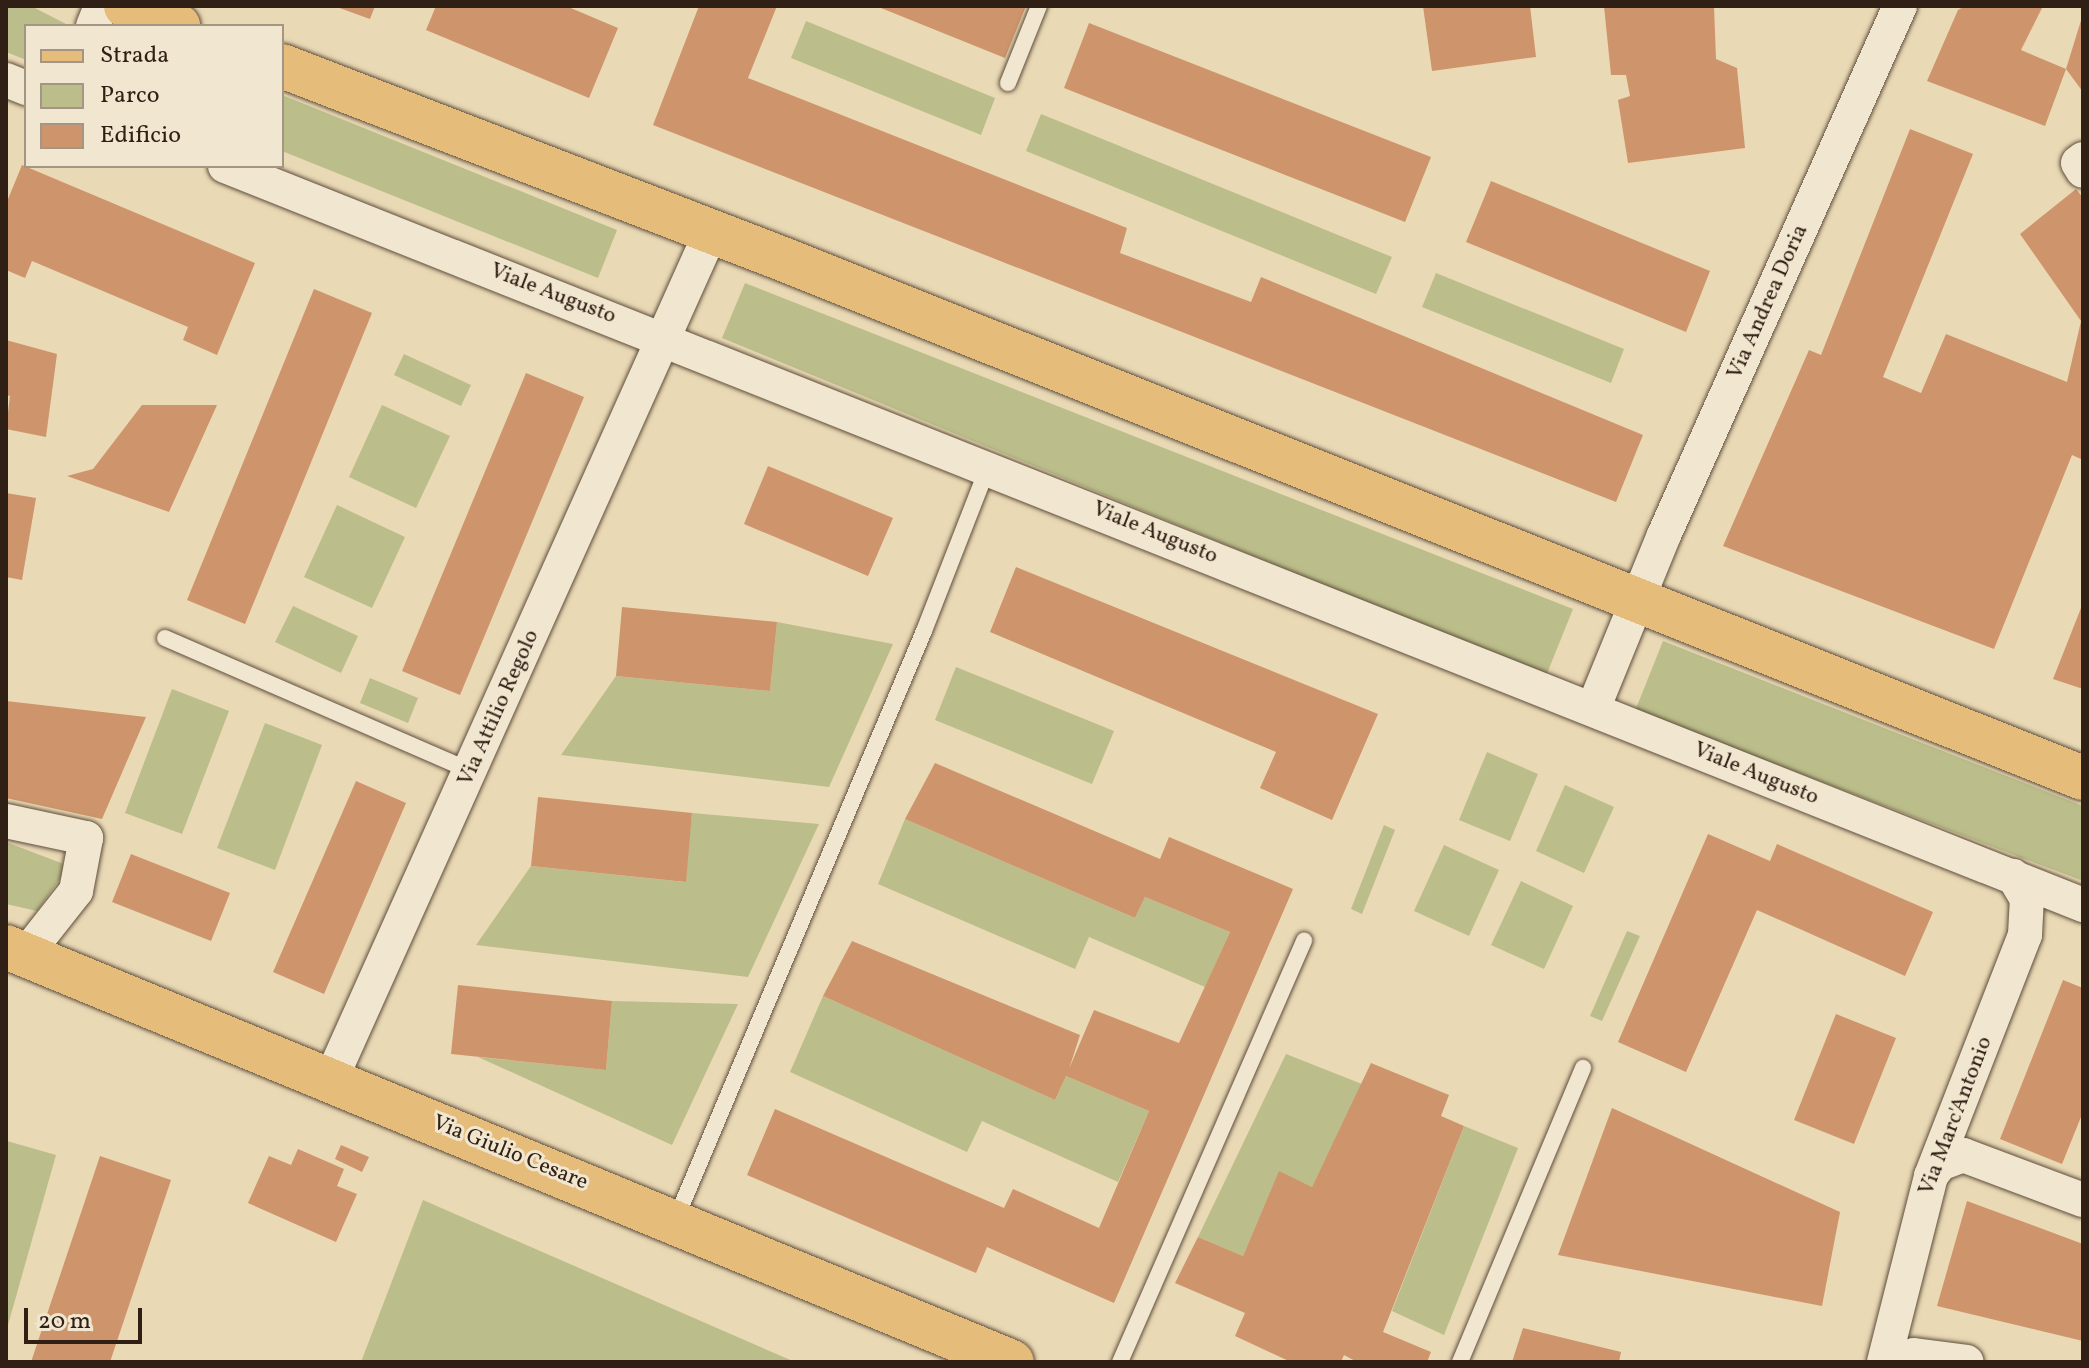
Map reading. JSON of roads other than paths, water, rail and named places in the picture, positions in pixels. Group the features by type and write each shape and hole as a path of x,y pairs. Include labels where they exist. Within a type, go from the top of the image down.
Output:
{"main road":[{"path":"126,6 173,24"},
{"path":"284,67 711,232 2083,778"},
{"name":"Via Giulio Cesare","path":"17,950 1012,1362"}],"street":[{"name":"Via Andrea Doria","path":"1593,709 1636,599 1900,6"},
{"path":"2083,159 2078,163 2083,171"},
{"name":"Viale Augusto","path":"230,168 988,465 2083,905"},
{"name":"Via Attilio Regolo","path":"331,1079 711,232"},
{"path":"6,821 86,838 76,891 17,950"},
{"name":"Via Marc'Antonio","path":"1884,1362 1931,1176 2025,935 2027,899 2013,876"},
{"path":"1931,1176 1940,1164 1963,1155 2083,1200"},
{"path":"1897,1362 1914,1355 1967,1362"}],"lane":[{"path":"1008,83 1039,6"},
{"path":"675,1221 924,631 988,465"},
{"path":"165,638 471,771"},
{"path":"1120,1362 1304,940"},
{"path":"1460,1362 1583,1068"}]}
